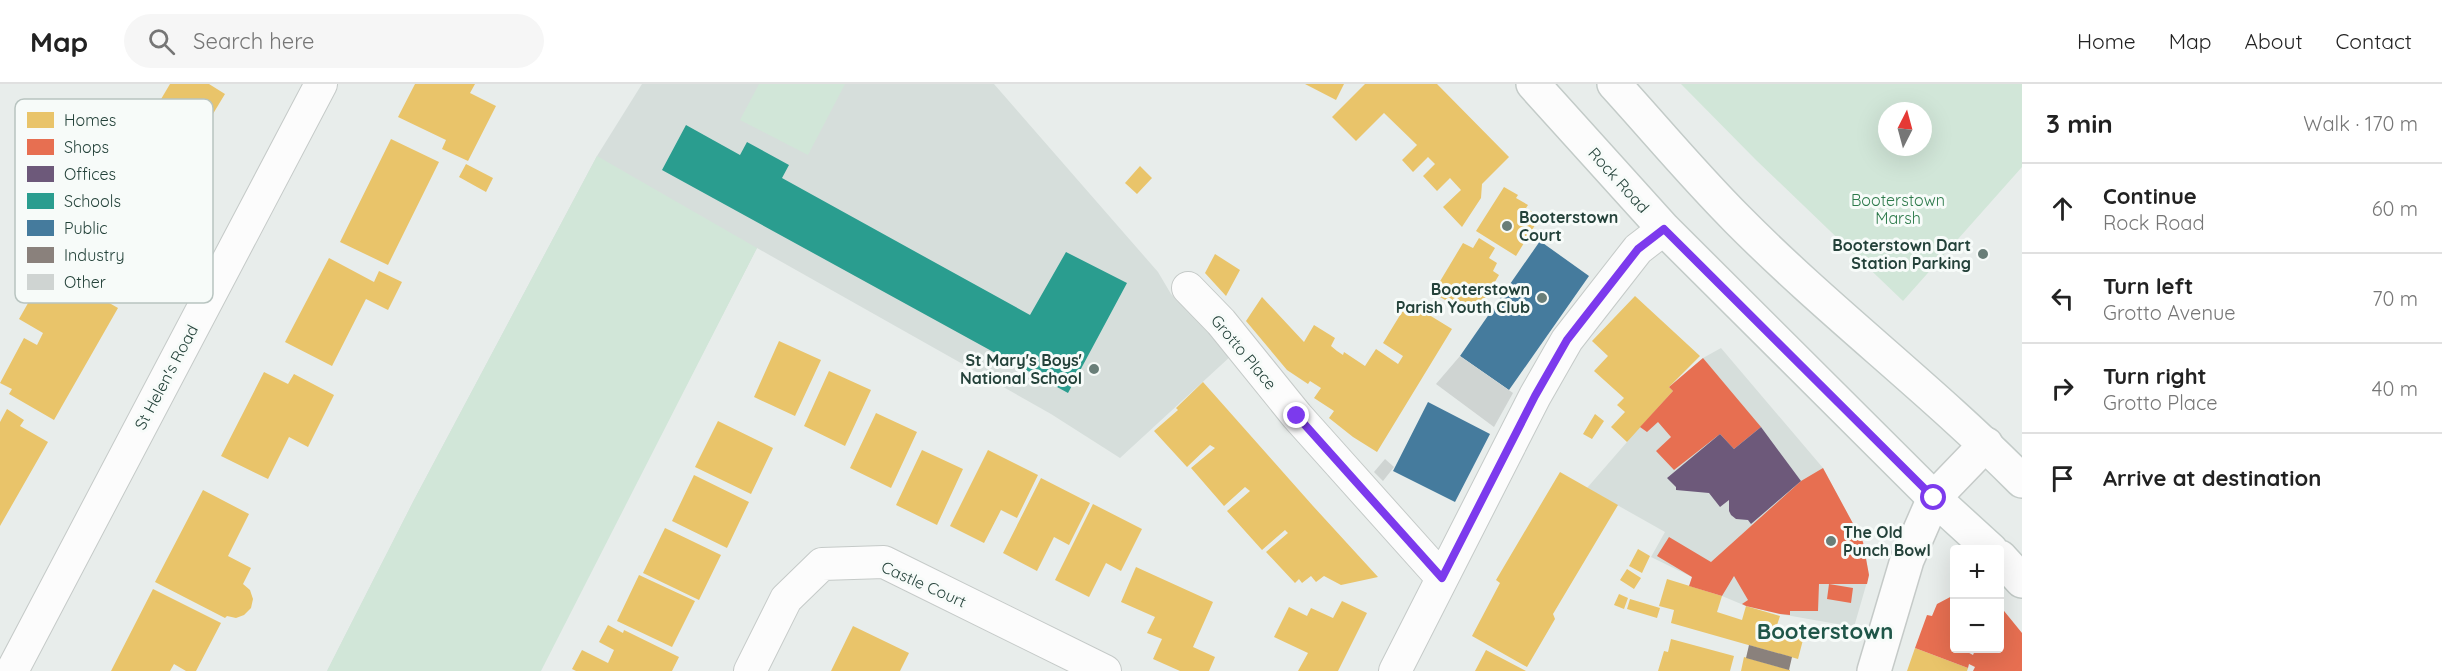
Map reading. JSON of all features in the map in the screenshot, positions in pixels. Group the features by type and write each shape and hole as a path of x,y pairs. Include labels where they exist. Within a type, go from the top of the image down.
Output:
{"main road":[{"name":"Rock Road","path":"1533,84 1664,229 1934,498 1987,545"},
{"path":"1614,84 1736,219 1867,341 1986,444 2022,481"},
{"path":"1874,671 1907,560 1934,498 1986,444"},
{"path":"2004,561 2022,581"}],"street":[{"name":"St Helen's Road","path":"213,289 321,84"},
{"path":"1395,671 1535,396 1567,340 1638,249 1664,229"},
{"name":"Grotto Place","path":"1188,288 1221,322 1297,416 1442,578"},
{"name":"St Helen's Road","path":"12,671 206,303"},
{"name":"Castle Court","path":"750,671 786,599 822,564 884,562 1105,671"}],"shaded area":[{"name":"St Mary's Boys' National School","path":"642,84 994,84 1158,272 1171,294 1232,355 1120,458 1051,414 757,248 656,444 327,671 414,500 597,156"},
{"path":"1721,348 1823,468 1863,542 1869,575 1854,627 1780,614 1746,606 1722,596 1692,577 1651,557 1665,532 1587,488 1627,442 1669,387 1703,358"}],"green space":[{"path":"759,84 845,84 808,155 740,120"},
{"name":"Booterstown Marsh","path":"1681,84 2022,84 2022,167 1903,301 1756,160"},
{"path":"597,156 757,248 541,671 327,671 414,500"}],"building: Homes":[{"path":"170,84 209,84 225,94 213,114 213,99 161,99"},
{"path":"415,84 475,84 470,93 496,106 468,161 442,149 446,140 398,117"},
{"path":"1305,84 1344,84 1336,100"},
{"path":"1365,84 1437,84 1509,157 1482,184 1481,198 1462,227 1443,207 1461,190 1450,178 1437,191 1423,176 1435,164 1428,157 1413,172 1402,160 1417,145 1384,113 1356,141 1332,117"},
{"path":"391,139 439,162 388,265 340,242"},
{"path":"466,164 493,178 486,192 459,177"},
{"path":"1140,166 1152,178 1137,194 1125,183"},
{"name":"Booterstown Court","path":"1504,187 1518,195 1516,198 1528,205 1526,208 1540,217 1516,256 1476,231"},
{"path":"1479,238 1495,248 1489,258 1497,263 1493,271 1499,275 1477,312 1460,302 1459,304 1449,298 1447,301 1433,293 1463,243 1473,248"},
{"path":"1215,254 1240,270 1226,296 1205,273"},
{"path":"329,258 374,282 379,271 402,282 388,310 366,299 332,366 285,342"},
{"path":"1635,296 1700,356 1669,387 1673,391 1627,442 1611,427 1625,412 1617,405 1624,398 1594,371 1608,356 1592,341"},
{"path":"1262,297 1304,342 1314,325 1335,338 1331,346 1337,351 1343,355 1344,352 1365,366 1376,349 1398,364 1403,356 1383,343 1408,302 1452,329 1377,452 1329,418 1334,411 1314,398 1321,388 1310,381 1308,384 1287,370 1246,321"},
{"path":"28,303 109,303 118,308 54,420 9,394 12,389 0,383 24,338 37,345 43,333 19,319"},
{"path":"779,341 821,360 795,416 754,397"},
{"path":"829,371 871,390 845,446 804,426"},
{"path":"264,372 288,384 294,374 334,395 308,447 289,437 268,479 221,456"},
{"path":"1203,382 1378,577 1341,585 1324,576 1316,582 1311,576 1302,583 1299,579 1295,583 1266,552 1288,533 1285,530 1262,550 1227,511 1250,491 1245,487 1224,506 1191,468 1215,448 1210,445 1187,467 1154,431 1178,410 1176,408"},
{"path":"7,409 24,420 20,426 48,442 0,526 0,422"},
{"path":"876,413 917,432 891,488 850,468"},
{"path":"1595,414 1604,421 1592,439 1583,434"},
{"path":"718,421 773,448 751,494 695,467"},
{"path":"922,450 963,469 937,525 896,505"},
{"path":"988,450 1038,475 1017,518 1001,510 984,543 950,526"},
{"path":"1560,472 1618,505 1553,614 1555,619 1527,667 1472,636 1500,583 1496,580"},
{"path":"694,475 749,502 727,548 672,521"},
{"path":"1041,478 1090,503 1069,545 1054,537 1037,571 1003,553"},
{"path":"203,490 249,514 228,556 251,568 243,584 250,590 253,599 251,608 244,615 236,618 227,616 225,618 155,582"},
{"path":"1093,504 1142,529 1121,571 1106,563 1089,597 1055,580"},
{"path":"665,528 721,555 699,600 643,573"},
{"path":"1638,549 1650,556 1642,573 1629,566"},
{"path":"1136,567 1213,602 1193,647 1215,657 1209,671 1180,671 1153,659 1162,639 1147,633 1155,617 1121,602"},
{"path":"1627,569 1641,578 1634,589 1620,580"},
{"path":"639,575 695,601 672,647 617,621"},
{"path":"1667,579 1722,596 1717,612 1742,620 1746,606 1780,616 1776,628 1804,636 1798,659 1671,623 1674,610 1659,606"},
{"path":"153,589 221,623 196,671 186,671 174,664 170,671 111,671"},
{"path":"1619,594 1628,598 1624,609 1614,605"},
{"path":"1630,599 1660,608 1657,618 1627,609"},
{"path":"1342,601 1367,613 1338,671 1298,671 1308,653 1274,637 1289,607 1307,616 1311,608 1333,618"},
{"path":"608,625 623,633 624,630 679,657 672,671 576,671 572,669 582,650 608,663 614,650 599,642"},
{"path":"853,626 909,653 900,671 831,671"},
{"path":"1671,639 1734,656 1730,671 1658,671 1664,651 1668,652"},
{"path":"1915,648 1968,668 1967,671 1907,671"},
{"path":"1486,650 1526,671 1475,671"},
{"path":"1744,657 1790,670 1790,671 1741,671"}],"building: Shops":[{"path":"1703,358 1761,427 1734,449 1720,434 1674,470 1656,451 1671,437 1658,422 1647,432 1640,427 1673,391 1669,387"},
{"path":"1823,468 1863,542 1869,575 1867,584 1819,584 1818,611 1790,611 1790,615 1746,606 1742,604 1748,600 1734,576 1722,596 1689,586 1692,577 1657,556 1669,537 1711,562 1801,481"},
{"path":"1829,584 1853,588 1851,603 1827,599"},
{"path":"1950,597 1950,653 1973,655 1974,653 2004,653 2004,611 2022,633 2022,671 1973,671 1975,667 1969,664 1968,668 1915,648 1927,615 1932,616 1937,604"}],"building: Offices":[{"path":"1761,427 1801,481 1751,524 1748,520 1736,519 1731,515 1729,500 1720,507 1709,493 1676,490 1667,478 1720,434 1734,449"}],"building: Schools":[{"path":"686,125 740,155 747,142 789,165 782,178 1030,315 1066,252 1127,283 1068,393 662,170"}],"building: Public":[{"path":"1540,241 1589,276 1509,390 1460,356"},
{"path":"1428,402 1490,434 1455,502 1393,471"}],"building: Industry":[{"path":"1749,645 1792,657 1789,670 1746,658"}],"building: Other":[{"path":"1460,356 1513,393 1494,427 1436,384"},
{"path":"1385,459 1394,467 1383,481 1374,472"}],"place":[{"name":"Booterstown Court","path":"1507,226"},
{"name":"Booterstown Dart Station Parking","path":"1983,254"},
{"name":"Booterstown Parish Youth Club","path":"1542,298"},
{"name":"St Mary's Boys' National School","path":"1094,369"},
{"name":"The Old Punch Bowl","path":"1831,541"}],"district":[{"name":"Booterstown","path":"1825,631"}],"route":[{"path":"1297,416 1442,578 1535,396 1567,340 1638,249 1664,229 1934,498"}]}
